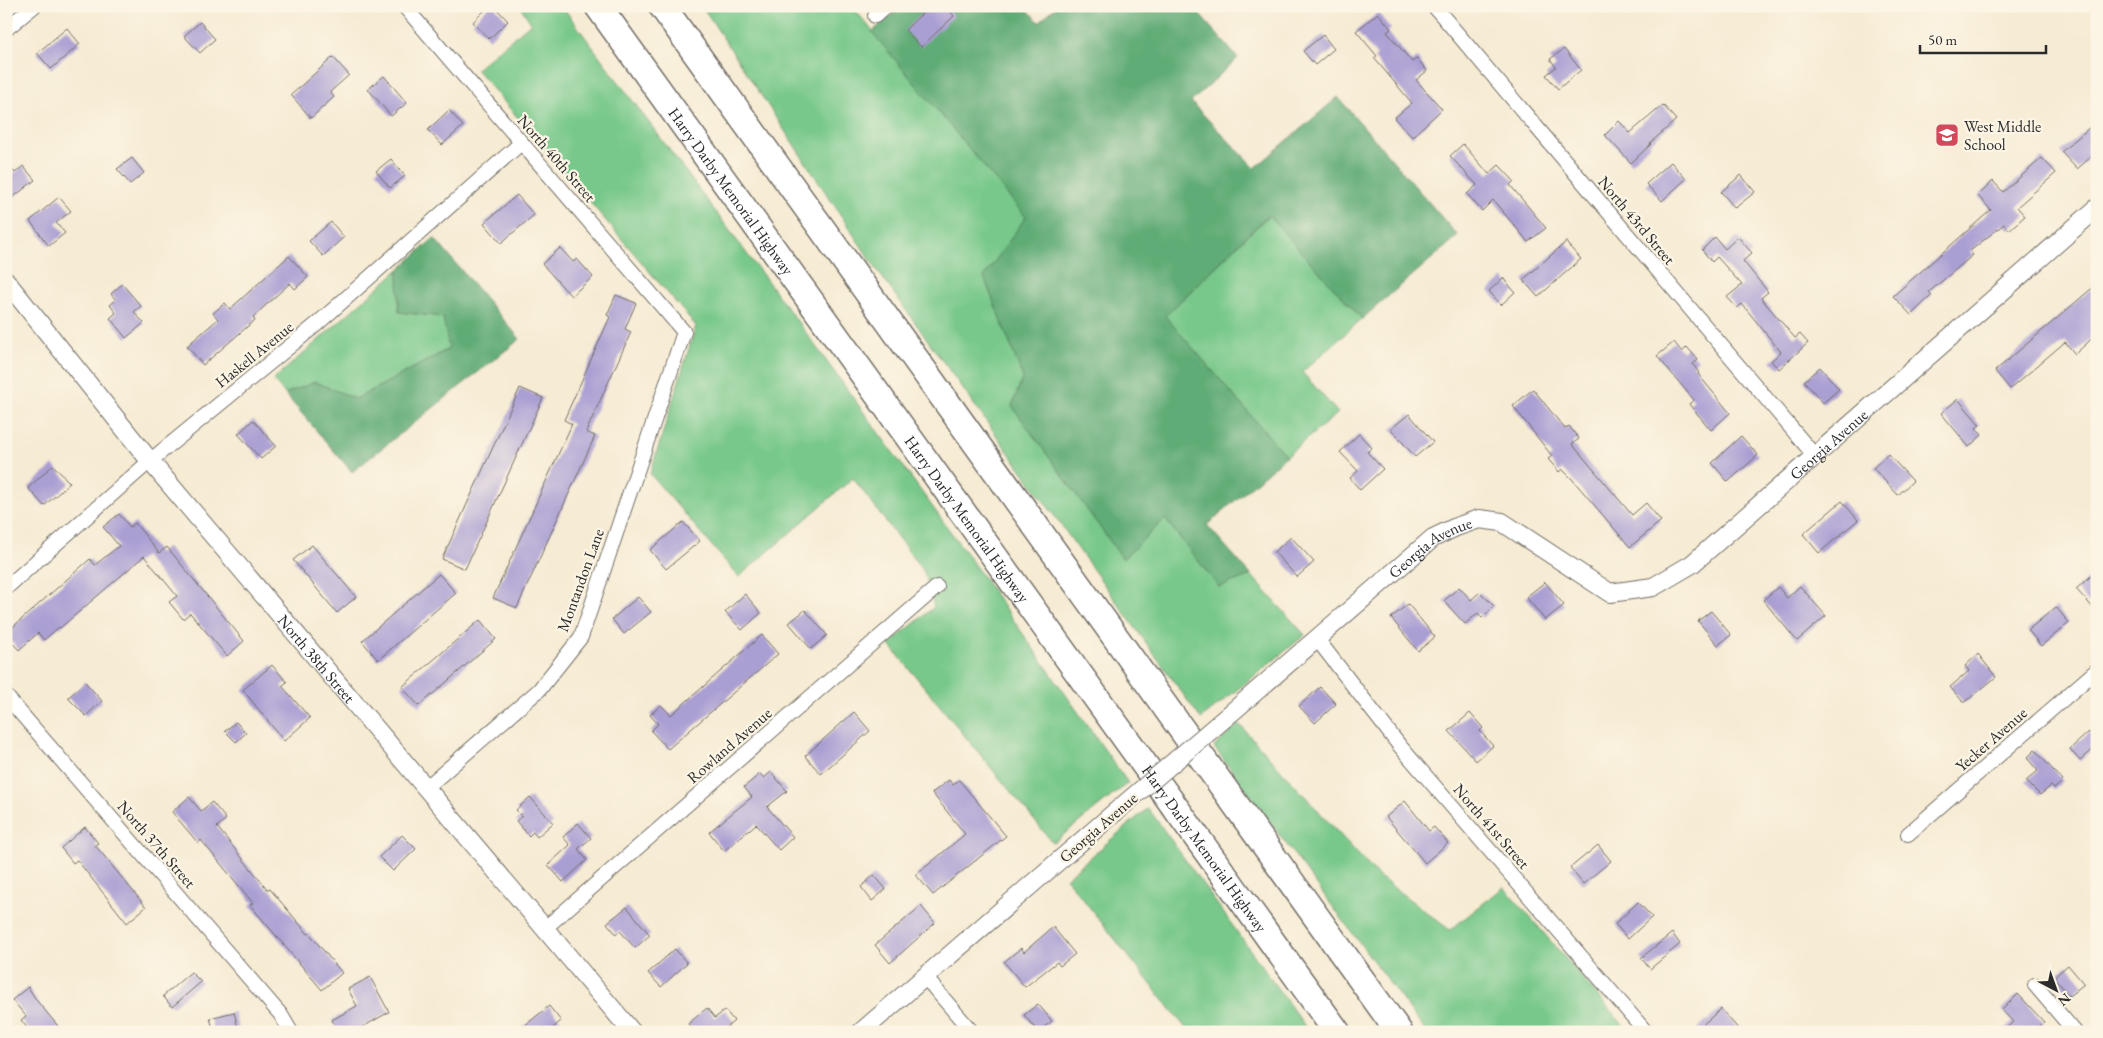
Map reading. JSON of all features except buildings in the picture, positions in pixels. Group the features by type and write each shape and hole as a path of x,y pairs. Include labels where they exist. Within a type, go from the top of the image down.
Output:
{"highway":[{"name":"Harry Darby Memorial Highway","path":"598,6 1337,1032"},
{"path":"662,6 1400,1032"},
{"path":"676,6 752,131"}],"street":[{"path":"6,29 34,6"},
{"name":"North 40th Street","path":"404,6 684,332"},
{"path":"875,16 886,6"},
{"name":"North 43rd Street","path":"1434,6 1814,456"},
{"name":"Haskell Avenue","path":"6,588 150,462 317,324 521,143"},
{"name":"Georgia Avenue","path":"861,1032 1433,538 1479,519 1502,522 1610,593 1653,586 1692,564 2097,208"},
{"name":"North 38th Street","path":"6,282 150,462 427,787 632,1032"},
{"name":"Montandon Lane","path":"427,787 539,690 581,637 684,332"},
{"name":"Rowland Avenue","path":"544,929 937,587"},
{"name":"North 41st Street","path":"1317,639 1399,745 1646,1032"},
{"name":"Yecker Avenue","path":"1908,834 2097,670"},
{"name":"North 37th Street","path":"6,696 281,1015 291,1032"},
{"path":"925,977 972,1032"},
{"path":"2035,985 2075,1032"}],"green space":[{"path":"520,6 562,6 806,333 966,553 1128,783 1053,843 889,644 934,607 924,572 853,478 739,577 650,474 696,326 476,69 531,23"},
{"path":"702,6 852,6 1026,217 984,277 1023,377 1012,406 1123,559 1165,519 1219,587 1251,575 1305,635 1201,719 877,270"},
{"path":"901,6 1024,6 1039,22 1057,6 1192,6 1238,58 1191,102 1255,168 1338,97 1458,236 1362,319 1268,215 1165,316 1286,456 1207,525 1251,575 1219,587 1165,519 1123,559 1012,406 1023,377 984,277 1026,217 872,32"},
{"path":"1269,215 1362,319 1302,372 1338,413 1286,456 1165,316"},
{"path":"434,238 520,339 352,472 285,394 315,382 356,399 449,349 443,317 399,312 398,270"},
{"path":"398,270 399,312 443,317 450,348 356,399 315,382 285,394 273,380"},
{"path":"1239,724 1377,875 1450,930 1504,887 1629,1032 1426,1032 1214,747"},
{"path":"1148,808 1309,1032 1189,1032 1066,878"}],"place":[{"name":"West Middle School","path":"1947,135"}]}
